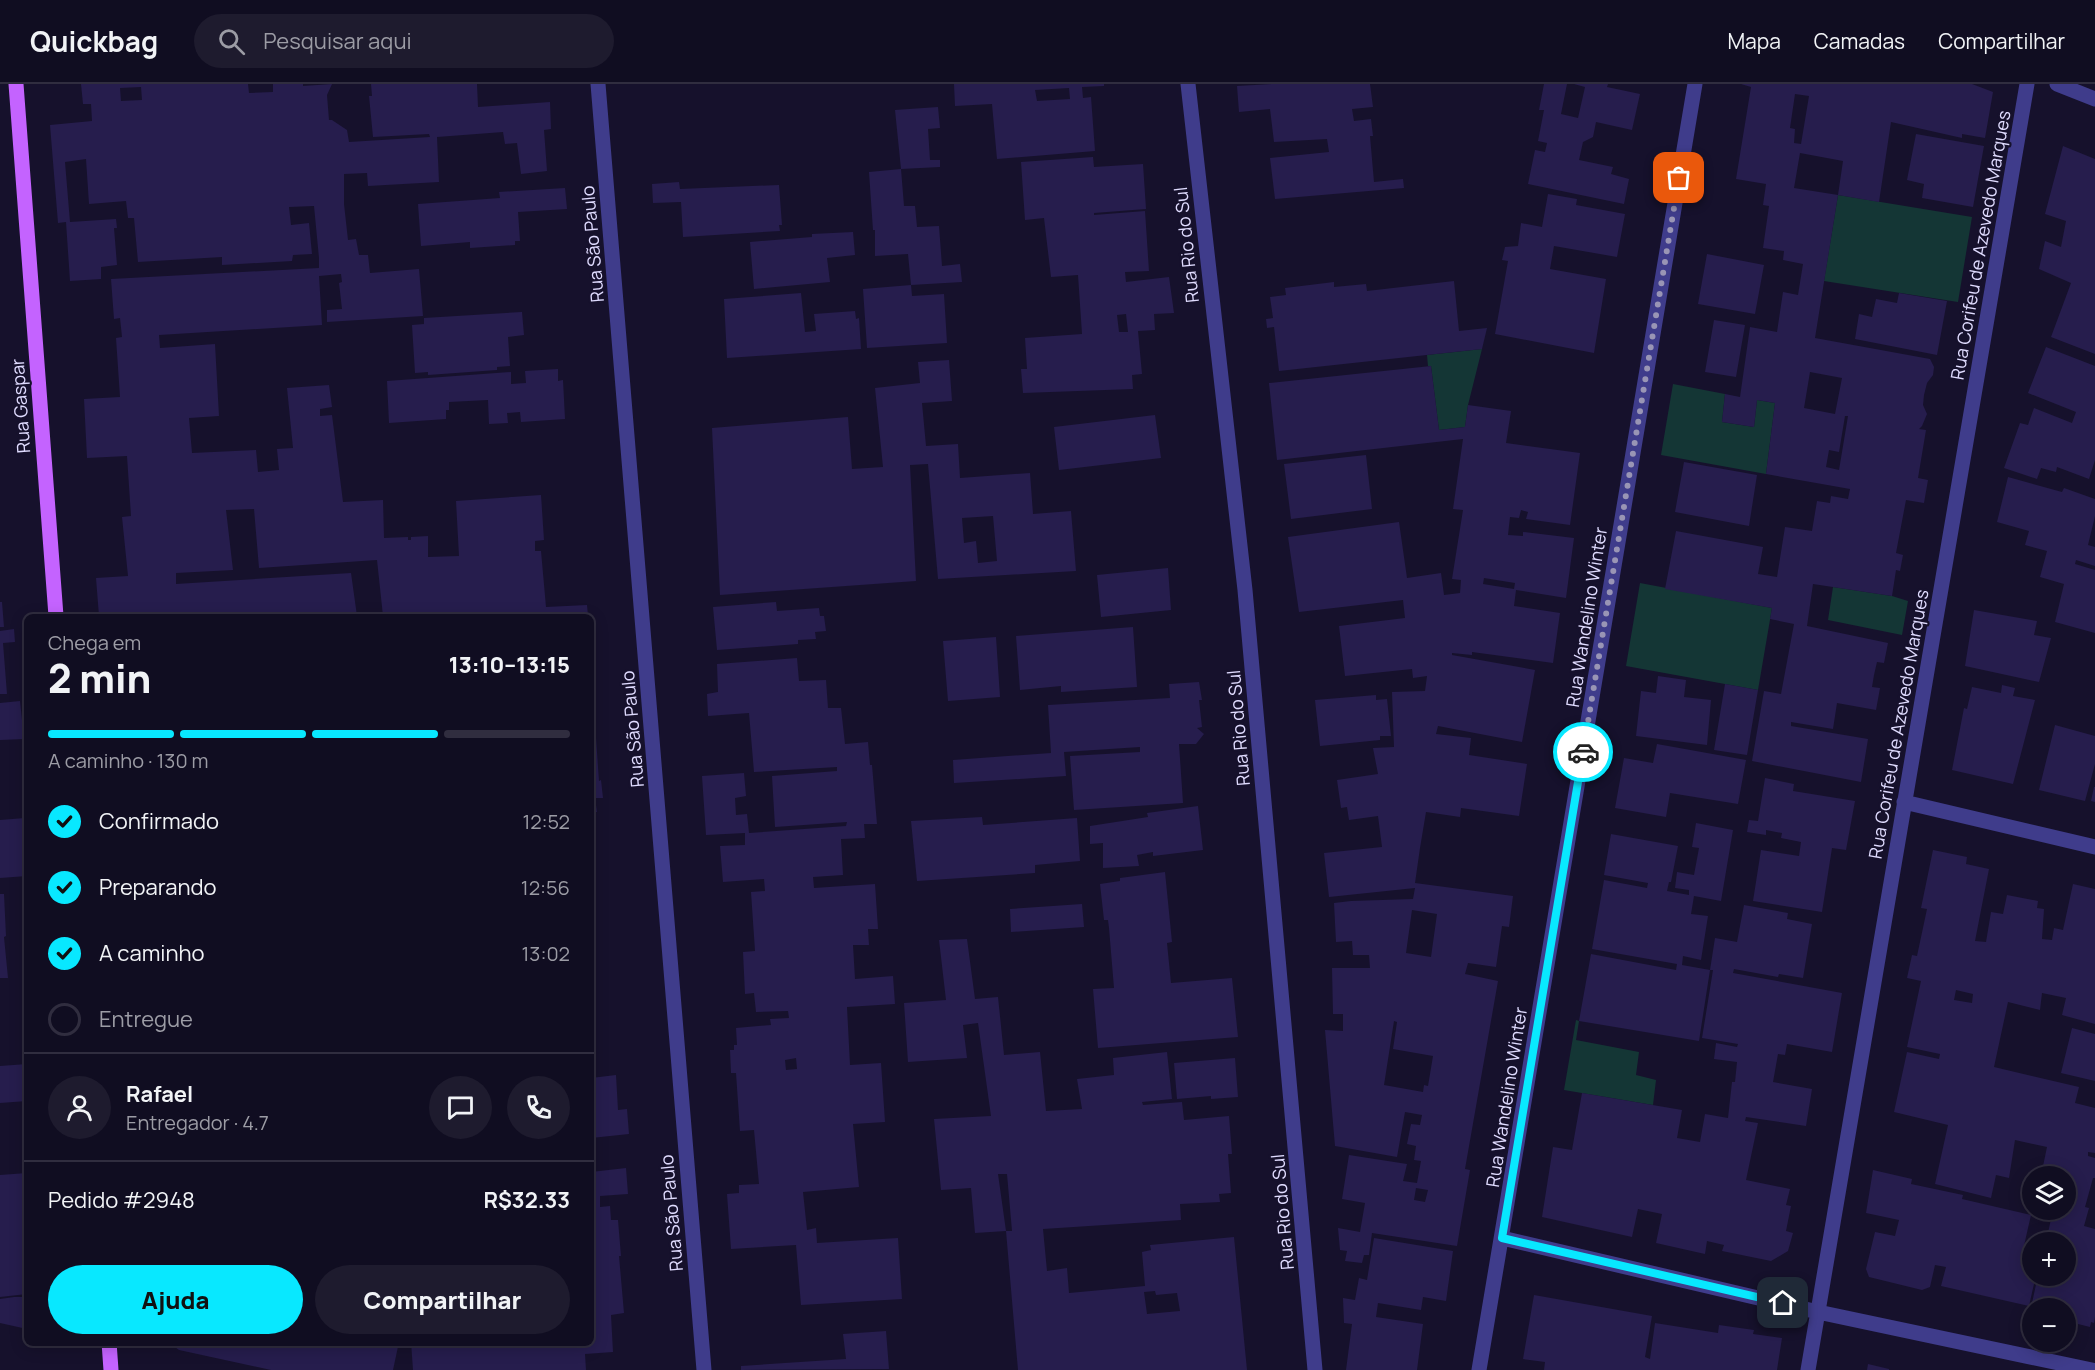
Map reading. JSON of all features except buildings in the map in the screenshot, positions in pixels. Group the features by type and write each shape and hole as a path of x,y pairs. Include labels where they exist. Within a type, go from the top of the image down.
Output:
{"main road":[{"name":"Rua Gaspar","path":"16,84 56,614"},
{"path":"110,1346 111,1370"}],"street":[{"name":"Rua São Paulo","path":"598,84 704,1370"},
{"name":"Rua Rio do Sul","path":"1188,84 1245,590 1315,1370"},
{"name":"Rua Wandelino Winter","path":"1479,1370 1695,84"},
{"name":"Rua Corifeu de Azevedo Marques","path":"1808,1370 2027,84"},
{"path":"2057,84 2095,99"},
{"path":"1904,802 2095,847"},
{"path":"1502,1238 1818,1312 2092,1370"}],"green space":[{"path":"1838,195 1972,217 1958,302 1824,281"},
{"path":"1482,349 1465,427 1439,430 1431,366 1428,366 1427,355"},
{"path":"1673,384 1725,394 1722,422 1754,427 1757,400 1775,403 1766,474 1661,455"},
{"path":"1640,583 1772,608 1758,690 1626,666"},
{"path":"1833,587 1892,596 1908,601 1902,635 1828,620"},
{"path":"1576,1020 1579,1021 1576,1040 1639,1052 1636,1075 1656,1080 1653,1105 1564,1090"}],"way so far":[{"path":"1583,752 1679,178"}],"route":[{"path":"1583,752 1502,1238 1783,1303"}]}
